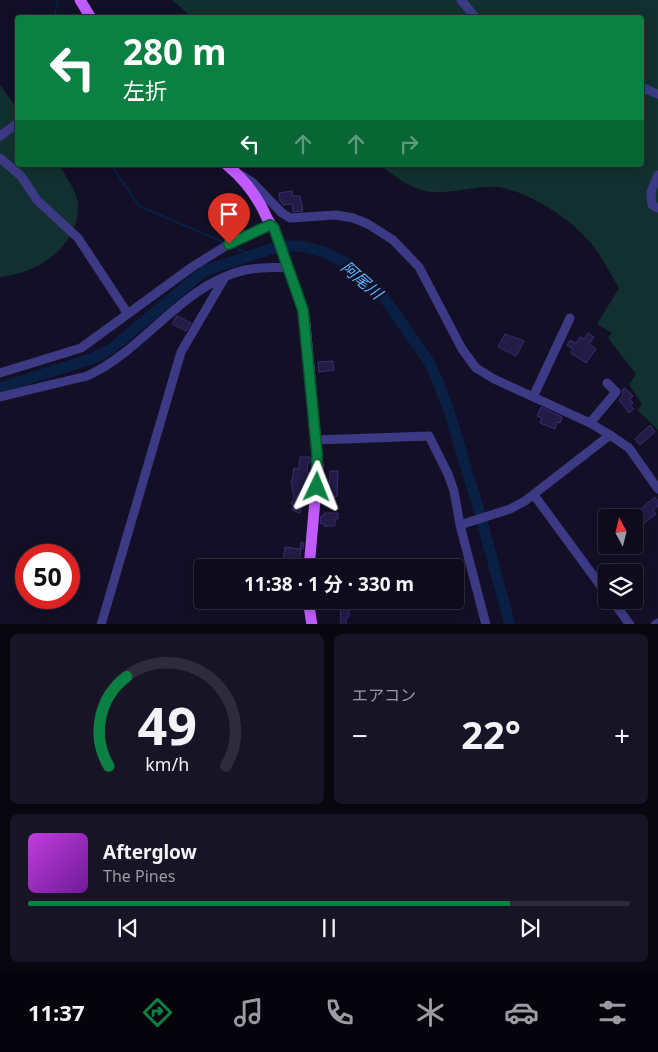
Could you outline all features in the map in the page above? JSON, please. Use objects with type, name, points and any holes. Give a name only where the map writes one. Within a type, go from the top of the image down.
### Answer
[{"type":"main road","points":[[80,0],[89,15]]},
{"type":"main road","points":[[230,168],[260,204],[272,227],[303,310],[318,474],[310,559]]},
{"type":"main road","points":[[309,609],[312,624]]},
{"type":"street","points":[[460,0],[473,15]]},
{"type":"street","points":[[644,88],[658,94]]},
{"type":"street","points":[[0,136],[15,125]]},
{"type":"street","points":[[0,158],[21,176],[36,200],[72,231],[128,314]]},
{"type":"street","points":[[230,168],[252,182],[282,213],[290,218],[336,215],[353,218],[368,224],[393,240],[419,267],[462,349],[476,368],[494,379],[590,423],[610,435],[629,448],[658,489]]},
{"type":"street","points":[[658,175],[651,192],[652,204],[658,208]]},
{"type":"street","points":[[0,373],[81,348],[192,266],[229,244],[272,227]]},
{"type":"street","points":[[0,397],[87,376],[98,371],[120,357],[201,289],[225,277],[246,270],[287,265]]},
{"type":"street","points":[[100,624],[181,352],[225,277]]},
{"type":"street","points":[[533,397],[570,318]]},
{"type":"street","points":[[590,423],[616,392],[607,383]]},
{"type":"street","points":[[460,525],[510,509],[534,496],[610,435]]},
{"type":"street","points":[[316,440],[429,436],[448,474],[454,492],[460,525],[486,624]]},
{"type":"street","points":[[534,496],[598,582]]},
{"type":"street","points":[[619,609],[630,624]]},
{"type":"green space","points":[[172,0],[658,0],[658,430],[637,410],[642,404],[629,385],[636,374],[608,338],[612,333],[597,324],[619,288],[599,254],[583,234],[548,207],[522,194],[497,187],[447,192],[428,191],[408,184],[382,167],[644,167],[644,15],[190,15]]},
{"type":"green space","points":[[0,85],[15,105],[15,167],[60,167],[74,191],[78,208],[76,222],[70,235],[62,247],[52,256],[27,271],[0,277]]},
{"type":"building","points":[[292,191],[293,196],[300,196],[303,211],[293,212],[292,204],[283,205],[280,201],[279,193]]},
{"type":"building","points":[[177,316],[191,323],[186,331],[172,324]]},
{"type":"building","points":[[588,333],[594,337],[589,344],[596,349],[586,363],[571,353],[573,349],[567,345],[570,340],[576,343],[580,337],[584,339]]},
{"type":"building","points":[[505,334],[524,341],[516,356],[498,347]]},
{"type":"building","points":[[333,361],[334,370],[319,372],[318,362]]},
{"type":"building","points":[[625,388],[633,396],[630,399],[633,403],[630,405],[634,409],[629,413],[619,400],[623,395],[622,390]]},
{"type":"building","points":[[541,407],[562,417],[560,423],[557,422],[555,429],[540,423],[542,418],[537,416]]},
{"type":"building","points":[[650,425],[655,432],[640,445],[635,439]]},
{"type":"building","points":[[300,457],[310,457],[307,472],[310,473],[309,485],[303,485],[304,497],[308,498],[307,504],[304,503],[300,513],[292,510],[294,506],[291,504],[294,498],[291,480],[294,468],[299,469]]},
{"type":"building","points":[[330,471],[338,471],[337,497],[329,497]]},
{"type":"building","points":[[655,497],[658,501],[658,506],[653,510],[656,514],[643,524],[643,509],[641,509]]},
{"type":"building","points":[[324,513],[338,513],[338,519],[335,519],[335,526],[324,526],[324,524],[320,523],[321,516],[324,516]]},
{"type":"building","points":[[301,542],[304,543],[300,559],[283,559],[285,547],[300,549]]},
{"type":"building","points":[[340,609],[349,609],[349,617],[346,618],[346,624],[341,624]]},
{"type":"waterway","points":[[55,15],[58,0]]},
{"type":"waterway","points":[[112,167],[139,206],[225,243]]},
{"type":"waterway","points":[[231,246],[252,255]]},
{"type":"waterway","name":"阿尾川","points":[[0,388],[93,358],[111,349],[204,271],[274,248],[301,246],[324,252],[348,264],[380,292],[428,360],[449,411],[478,507],[510,624]]},
{"type":"route","points":[[229,244],[270,225],[274,228],[303,310],[317,453],[317,487]]}]
